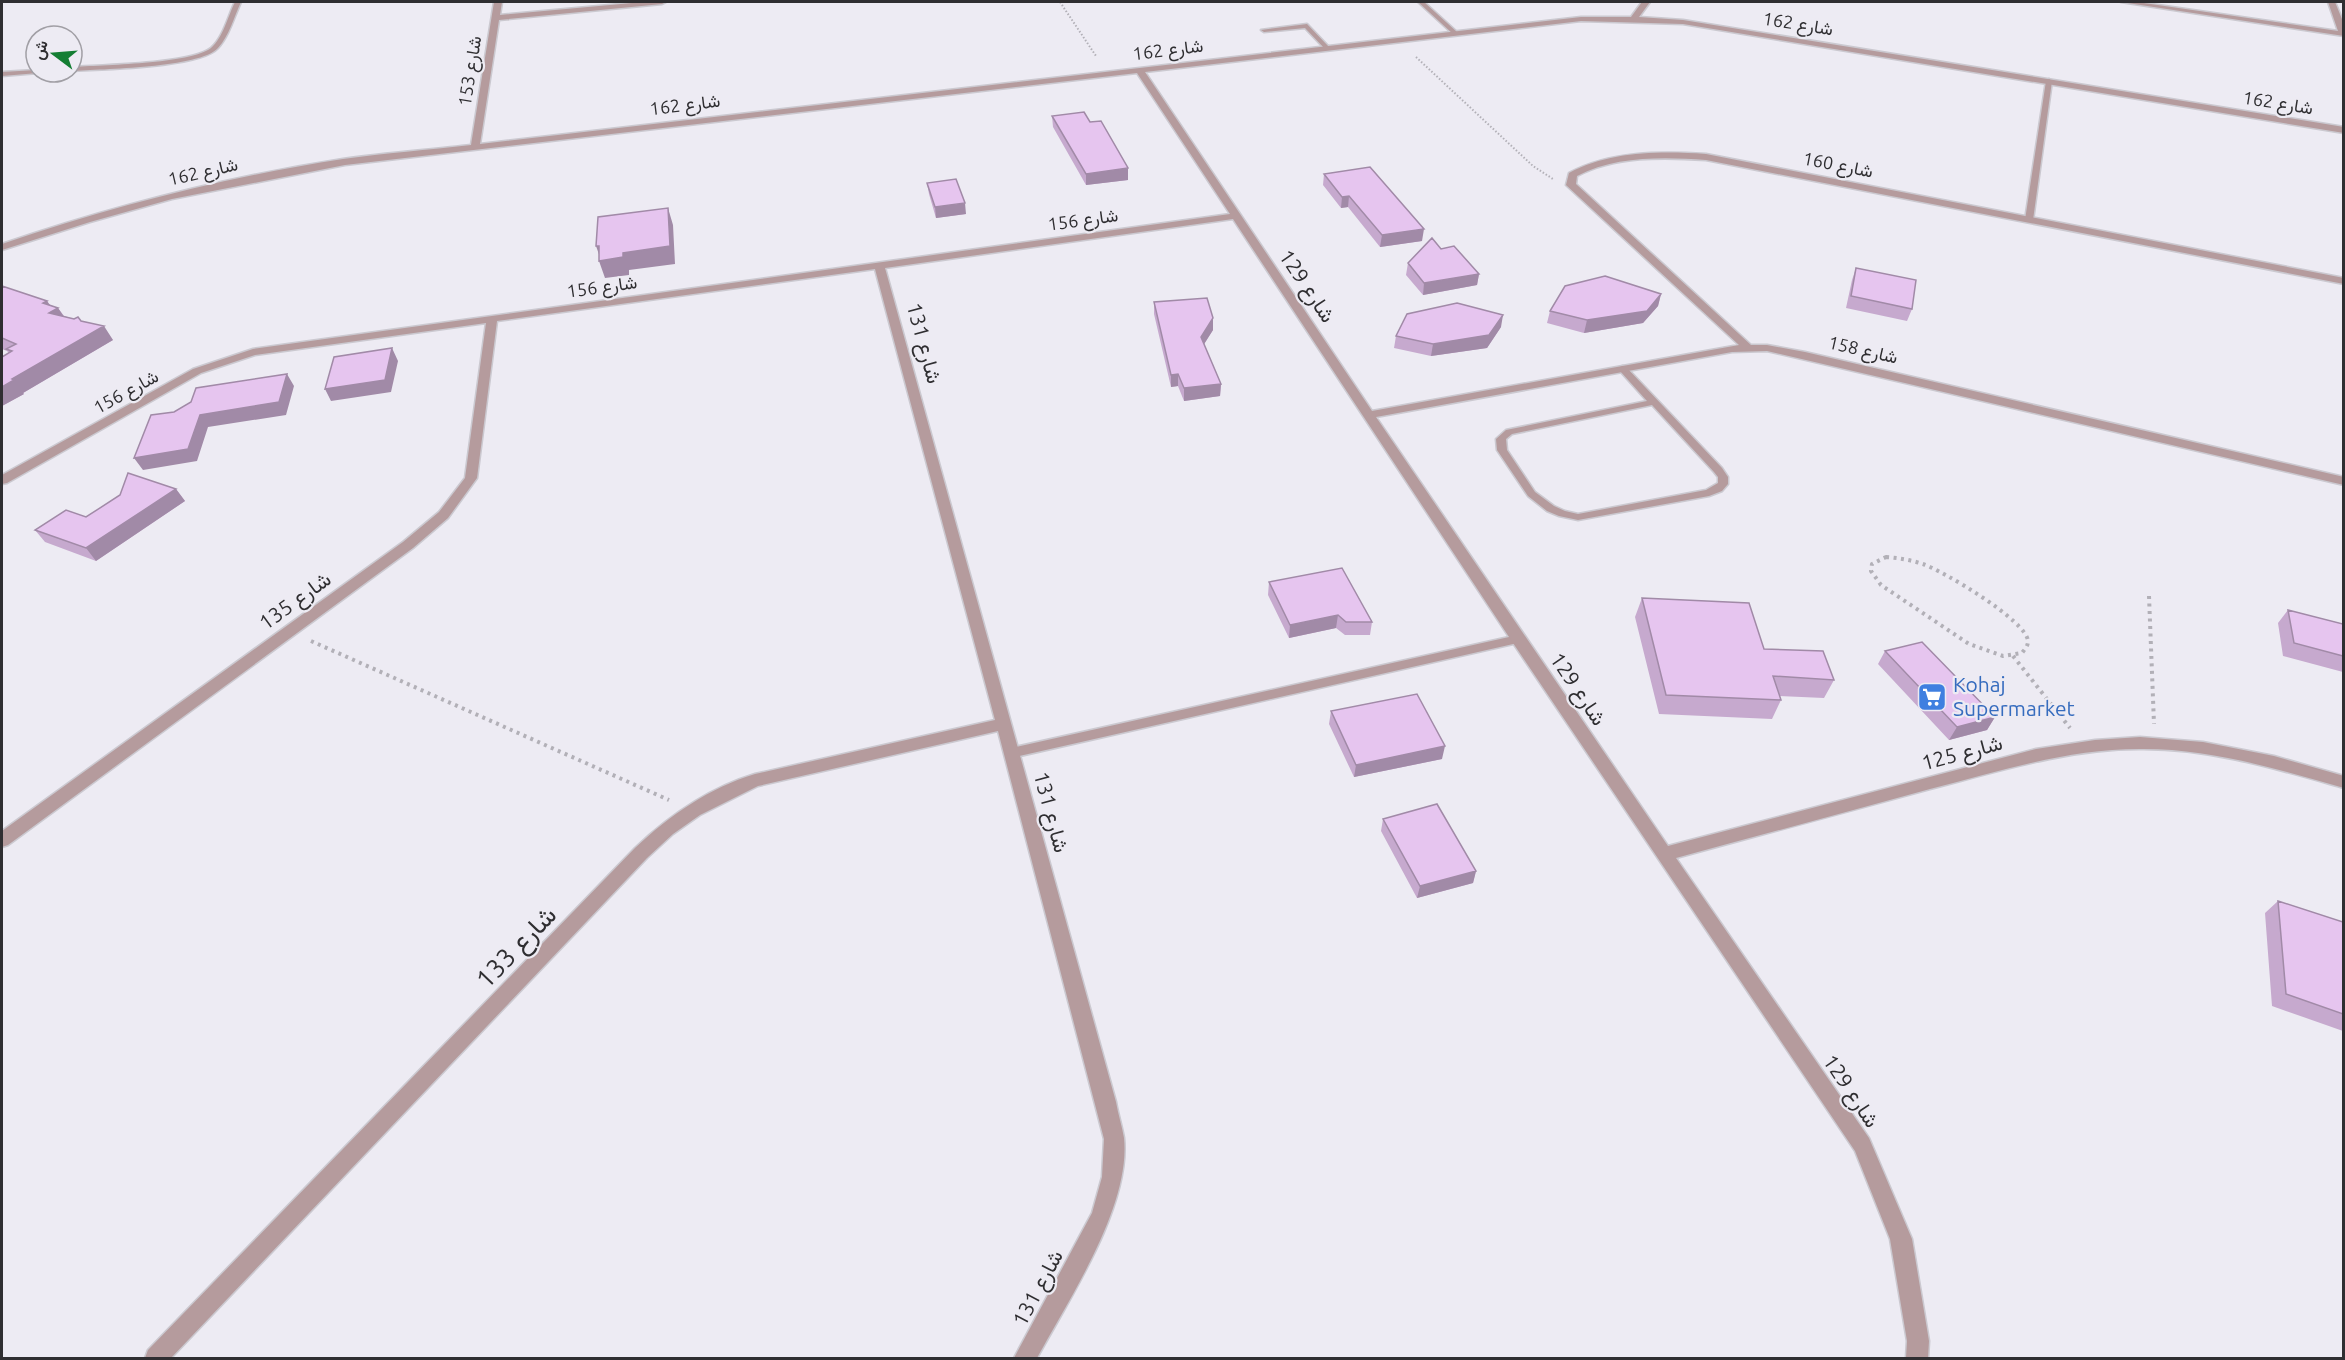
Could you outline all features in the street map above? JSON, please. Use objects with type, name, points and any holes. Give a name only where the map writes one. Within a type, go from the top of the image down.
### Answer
[{"type":"street","name":"شارع 153","points":[[475,146],[498,2]]},
{"type":"street","points":[[495,18],[662,2]]},
{"type":"street","points":[[1633,19],[1646,2]]},
{"type":"street","points":[[2125,2],[2343,34],[2332,2]]},
{"type":"street","name":"شارع 162","points":[[2,247],[117,209],[195,189],[271,174],[475,146],[1556,21],[1633,19],[1683,22],[2343,130]]},
{"type":"street","name":"شارع 129","points":[[1139,70],[1518,639],[1862,1145],[1901,1239],[1918,1341],[1917,1359]]},
{"type":"street","name":"شارع 160","points":[[1571,184],[1572,175],[1582,168],[1647,157],[1686,155],[1727,161],[2343,281]]},
{"type":"street","points":[[1571,184],[1748,348]]},
{"type":"street","name":"شارع 156","points":[[2,480],[197,371],[253,352],[1235,216]]},
{"type":"street","name":"شارع 131","points":[[879,265],[1107,1102],[1114,1139],[1112,1177],[1101,1216],[1025,1359]]},
{"type":"street","name":"شارع 135","points":[[2,840],[437,523],[459,500],[471,478],[492,319]]},
{"type":"street","name":"شارع 158","points":[[1368,415],[1748,348],[1767,348],[2343,481]]},
{"type":"street","name":"شارع 133","points":[[156,1359],[664,830],[691,810],[722,792],[755,780],[1003,724]]},
{"type":"street","name":"شارع 125","points":[[1665,854],[2036,755],[2084,746],[2154,743],[2230,752],[2343,782]]},
{"type":"lane","points":[[84,68],[176,60],[204,54],[215,48],[238,2]]},
{"type":"lane","points":[[1421,2],[1455,33]]},
{"type":"lane","points":[[1264,30],[1308,26],[1327,48]]},
{"type":"lane","points":[[2,74],[24,73]]},
{"type":"lane","points":[[2029,220],[2049,81]]},
{"type":"lane","points":[[1623,369],[1655,402],[1723,477],[1723,484],[1718,489],[1592,515],[1563,515],[1538,502],[1502,450],[1500,443],[1502,436],[1509,432],[1655,402]]},
{"type":"lane","points":[[1011,753],[1518,639]]},
{"type":"path","points":[[1060,2],[1107,73]]},
{"type":"path","points":[[1397,39],[1533,166],[1555,180],[1571,184]]},
{"type":"path","points":[[2013,656],[2022,653],[2027,647],[2028,640],[2024,632],[1983,597],[1908,559],[1886,556],[1872,564],[1871,571],[1881,585],[1958,637],[1993,654],[2013,656],[2084,746]]},
{"type":"path","points":[[2149,596],[2154,743]]},
{"type":"path","points":[[289,631],[691,810]]},
{"type":"building","points":[[1084,112],[1090,122],[1101,121],[1128,168],[1086,174],[1052,116]]},
{"type":"building","points":[[1370,167],[1424,229],[1382,235],[1349,196],[1342,197],[1324,174]]},
{"type":"building","points":[[956,179],[965,203],[935,207],[927,183]]},
{"type":"building","points":[[668,208],[670,246],[623,253],[623,257],[599,261],[599,246],[596,246],[598,217]]},
{"type":"building","points":[[1432,238],[1441,249],[1454,246],[1479,274],[1424,283],[1408,263]]},
{"type":"building","points":[[1856,268],[1916,280],[1912,309],[1851,296]]},
{"type":"building","points":[[1605,276],[1661,294],[1647,311],[1587,320],[1550,311],[1565,286]]},
{"type":"building","points":[[2,286],[47,301],[43,303],[58,308],[49,313],[74,319],[78,317],[81,321],[104,326],[2,387],[2,357],[12,351],[6,349],[16,344],[2,338]]},
{"type":"building","points":[[1207,298],[1213,318],[1201,337],[1221,384],[1184,388],[1178,374],[1171,375],[1154,302]]},
{"type":"building","points":[[1457,303],[1503,315],[1489,335],[1433,344],[1396,336],[1407,314]]},
{"type":"building","points":[[392,348],[385,380],[325,389],[334,357]]},
{"type":"building","points":[[287,374],[279,402],[200,415],[188,449],[134,458],[151,415],[174,412],[191,402],[196,388]]},
{"type":"building","points":[[128,473],[176,489],[86,548],[35,530],[66,510],[86,517],[120,495]]},
{"type":"building","points":[[1342,568],[1372,622],[1346,622],[1338,615],[1290,625],[1269,582]]},
{"type":"building","points":[[1642,598],[1749,603],[1764,649],[1823,651],[1834,680],[1773,676],[1781,700],[1666,695]]},
{"type":"building","points":[[2288,610],[2343,624],[2343,656],[2294,643]]},
{"type":"building","points":[[1922,642],[1995,717],[1957,727],[1885,651]]},
{"type":"building","points":[[1417,694],[1445,746],[1356,765],[1331,711]]},
{"type":"building","points":[[1437,804],[1476,871],[1420,886],[1383,819]]},
{"type":"building","points":[[2278,901],[2343,922],[2343,1014],[2286,994]]},
{"type":"place","name":"Kohaj Supermarket","points":[[1932,697]]}]
